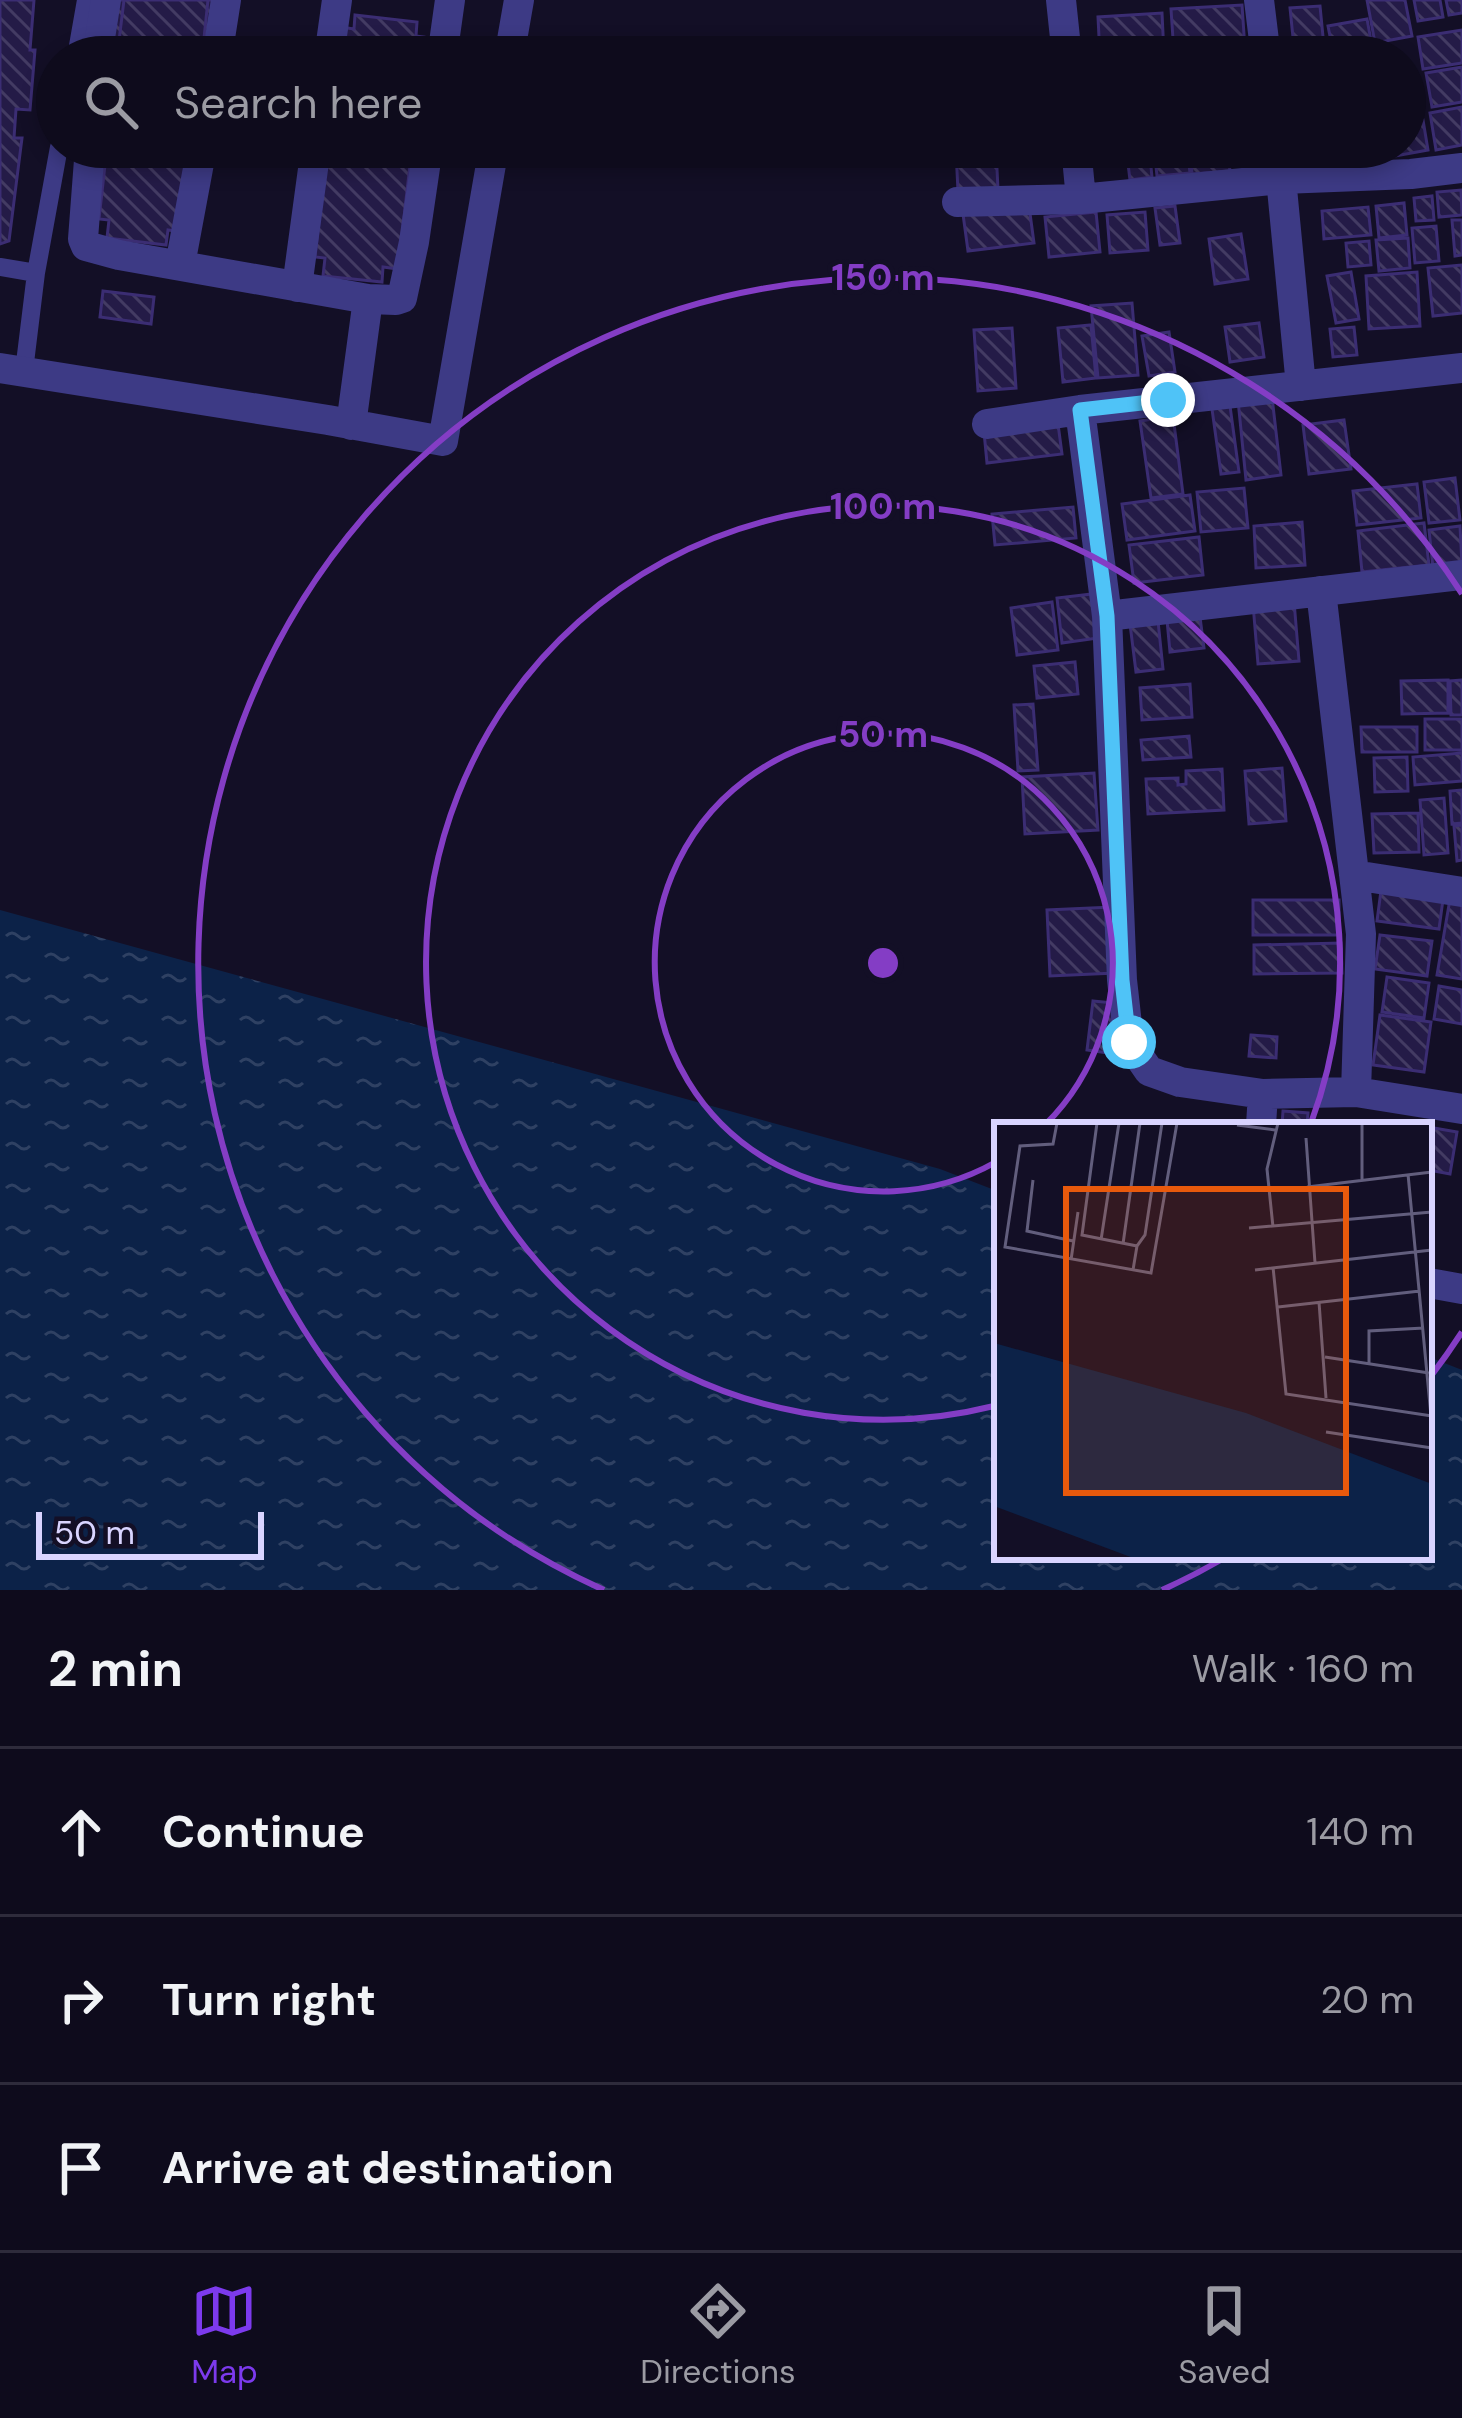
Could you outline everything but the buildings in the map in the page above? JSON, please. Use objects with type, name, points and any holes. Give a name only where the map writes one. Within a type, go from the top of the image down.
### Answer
[{"type":"street","points":[[100,36],[106,0]]},
{"type":"street","points":[[220,36],[226,0]]},
{"type":"street","points":[[332,36],[337,0]]},
{"type":"street","points":[[513,36],[519,0]]},
{"type":"street","points":[[1061,0],[1065,36]]},
{"type":"street","points":[[1258,0],[1263,36]]},
{"type":"street","points":[[443,36],[445,1]]},
{"type":"street","points":[[89,168],[84,243],[91,248],[297,287],[396,300],[402,298],[425,168]]},
{"type":"street","points":[[180,266],[198,168]]},
{"type":"street","points":[[297,287],[313,168]]},
{"type":"street","points":[[12,370],[443,441],[490,168]]},
{"type":"street","points":[[1078,168],[1081,199]]},
{"type":"street","points":[[1281,168],[1301,386]]},
{"type":"street","points":[[957,202],[1081,199],[1282,179],[1462,169]]},
{"type":"street","points":[[351,425],[368,299]]},
{"type":"street","points":[[988,424],[1462,368]]},
{"type":"street","points":[[1080,410],[1107,616],[1121,957],[1129,1042],[1149,1071],[1262,1110],[1356,1091],[1462,1109]]},
{"type":"street","points":[[1107,616],[1462,575]]},
{"type":"street","points":[[1321,591],[1361,934],[1356,1091]]},
{"type":"street","points":[[1354,875],[1462,892]]},
{"type":"street","points":[[1432,1284],[1462,1289]]},
{"type":"lane","points":[[80,36],[86,0]]},
{"type":"lane","points":[[12,370],[55,168]]},
{"type":"lane","points":[[0,267],[36,273]]},
{"type":"water","points":[[0,910],[940,1169],[994,1190],[994,1560],[1432,1560],[1432,1358],[1462,1370],[1462,1590],[0,1590]]},
{"type":"route","points":[[1129,1042],[1122,980],[1107,616],[1080,410],[1168,400]]}]
